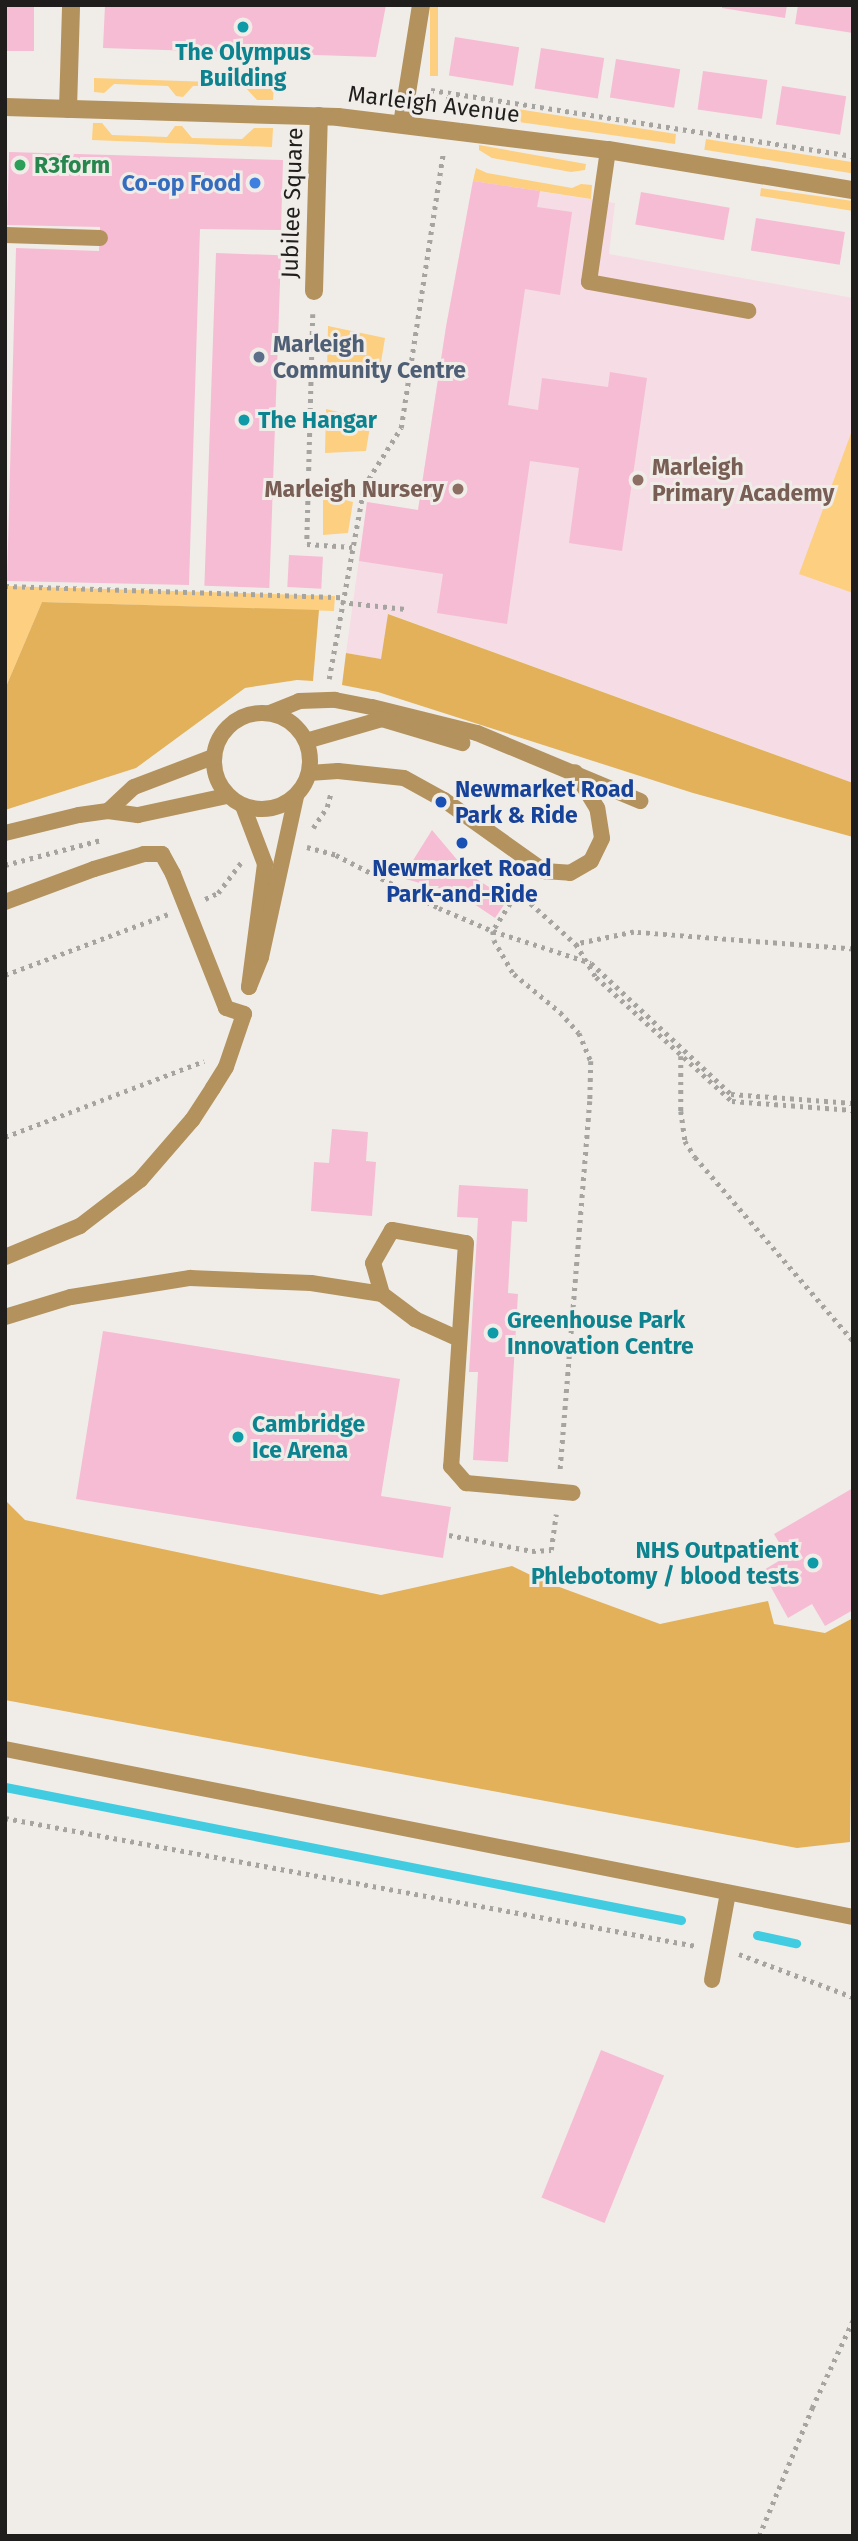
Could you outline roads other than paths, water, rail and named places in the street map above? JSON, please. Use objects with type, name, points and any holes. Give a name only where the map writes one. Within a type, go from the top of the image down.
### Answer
[{"type":"street","points":[[68,109],[71,5]]},
{"type":"street","points":[[402,124],[421,5]]},
{"type":"street","name":"Marleigh Avenue","points":[[5,107],[319,117],[445,128],[608,150],[853,190]]},
{"type":"street","name":"Jubilee Square","points":[[314,291],[319,117]]},
{"type":"lane","points":[[608,150],[589,282],[748,311]]},
{"type":"lane","points":[[5,235],[100,238]]},
{"type":"lane","points":[[296,796],[271,809],[243,806],[228,796],[214,771],[213,757],[226,728],[239,718],[254,713],[270,713],[299,701],[335,700],[477,733],[640,801]]},
{"type":"lane","points":[[249,987],[261,957],[296,796],[309,773],[310,757],[306,741],[298,728],[270,713]]},
{"type":"lane","points":[[306,741],[382,719],[462,743]]},
{"type":"lane","points":[[107,811],[134,787],[213,757]]},
{"type":"lane","points":[[309,773],[338,771],[404,778],[444,800],[544,871],[570,873],[591,861],[602,838],[597,808],[575,772]]},
{"type":"lane","points":[[5,833],[107,811],[138,815],[228,796]]},
{"type":"lane","points":[[5,1257],[80,1226],[140,1180],[192,1120],[226,1067],[244,1014],[265,864],[255,844],[243,806]]},
{"type":"lane","points":[[5,902],[94,869],[144,854],[162,854],[173,874],[226,1008],[244,1014]]},
{"type":"lane","points":[[382,1294],[373,1263],[392,1230],[466,1243],[451,1466],[466,1483],[566,1492]]},
{"type":"lane","points":[[5,1317],[71,1297],[190,1278],[311,1283],[382,1294],[415,1320],[459,1339]]},
{"type":"lane","points":[[5,1749],[853,1917]]},
{"type":"lane","points":[[712,1980],[728,1893]]},
{"type":"waterway","points":[[5,1787],[681,1920]]},
{"type":"waterway","points":[[757,1935],[796,1943]]},
{"type":"place","name":"The Olympus Building","points":[[243,27]]},
{"type":"place","name":"R3form","points":[[20,165]]},
{"type":"place","name":"Co-op Food","points":[[255,183]]},
{"type":"place","name":"Marleigh Community Centre","points":[[259,357]]},
{"type":"place","name":"The Hangar","points":[[244,420]]},
{"type":"place","name":"Marleigh Primary Academy","points":[[638,480]]},
{"type":"place","name":"Marleigh Nursery","points":[[458,489]]},
{"type":"place","name":"Newmarket Road Park & Ride","points":[[441,802]]},
{"type":"place","name":"Newmarket Road Park-and-Ride","points":[[462,843]]},
{"type":"place","name":"Greenhouse Park Innovation Centre","points":[[493,1333]]},
{"type":"place","name":"Cambridge Ice Arena","points":[[238,1437]]},
{"type":"place","name":"NHS Outpatient Phlebotomy / blood tests","points":[[813,1563]]}]
